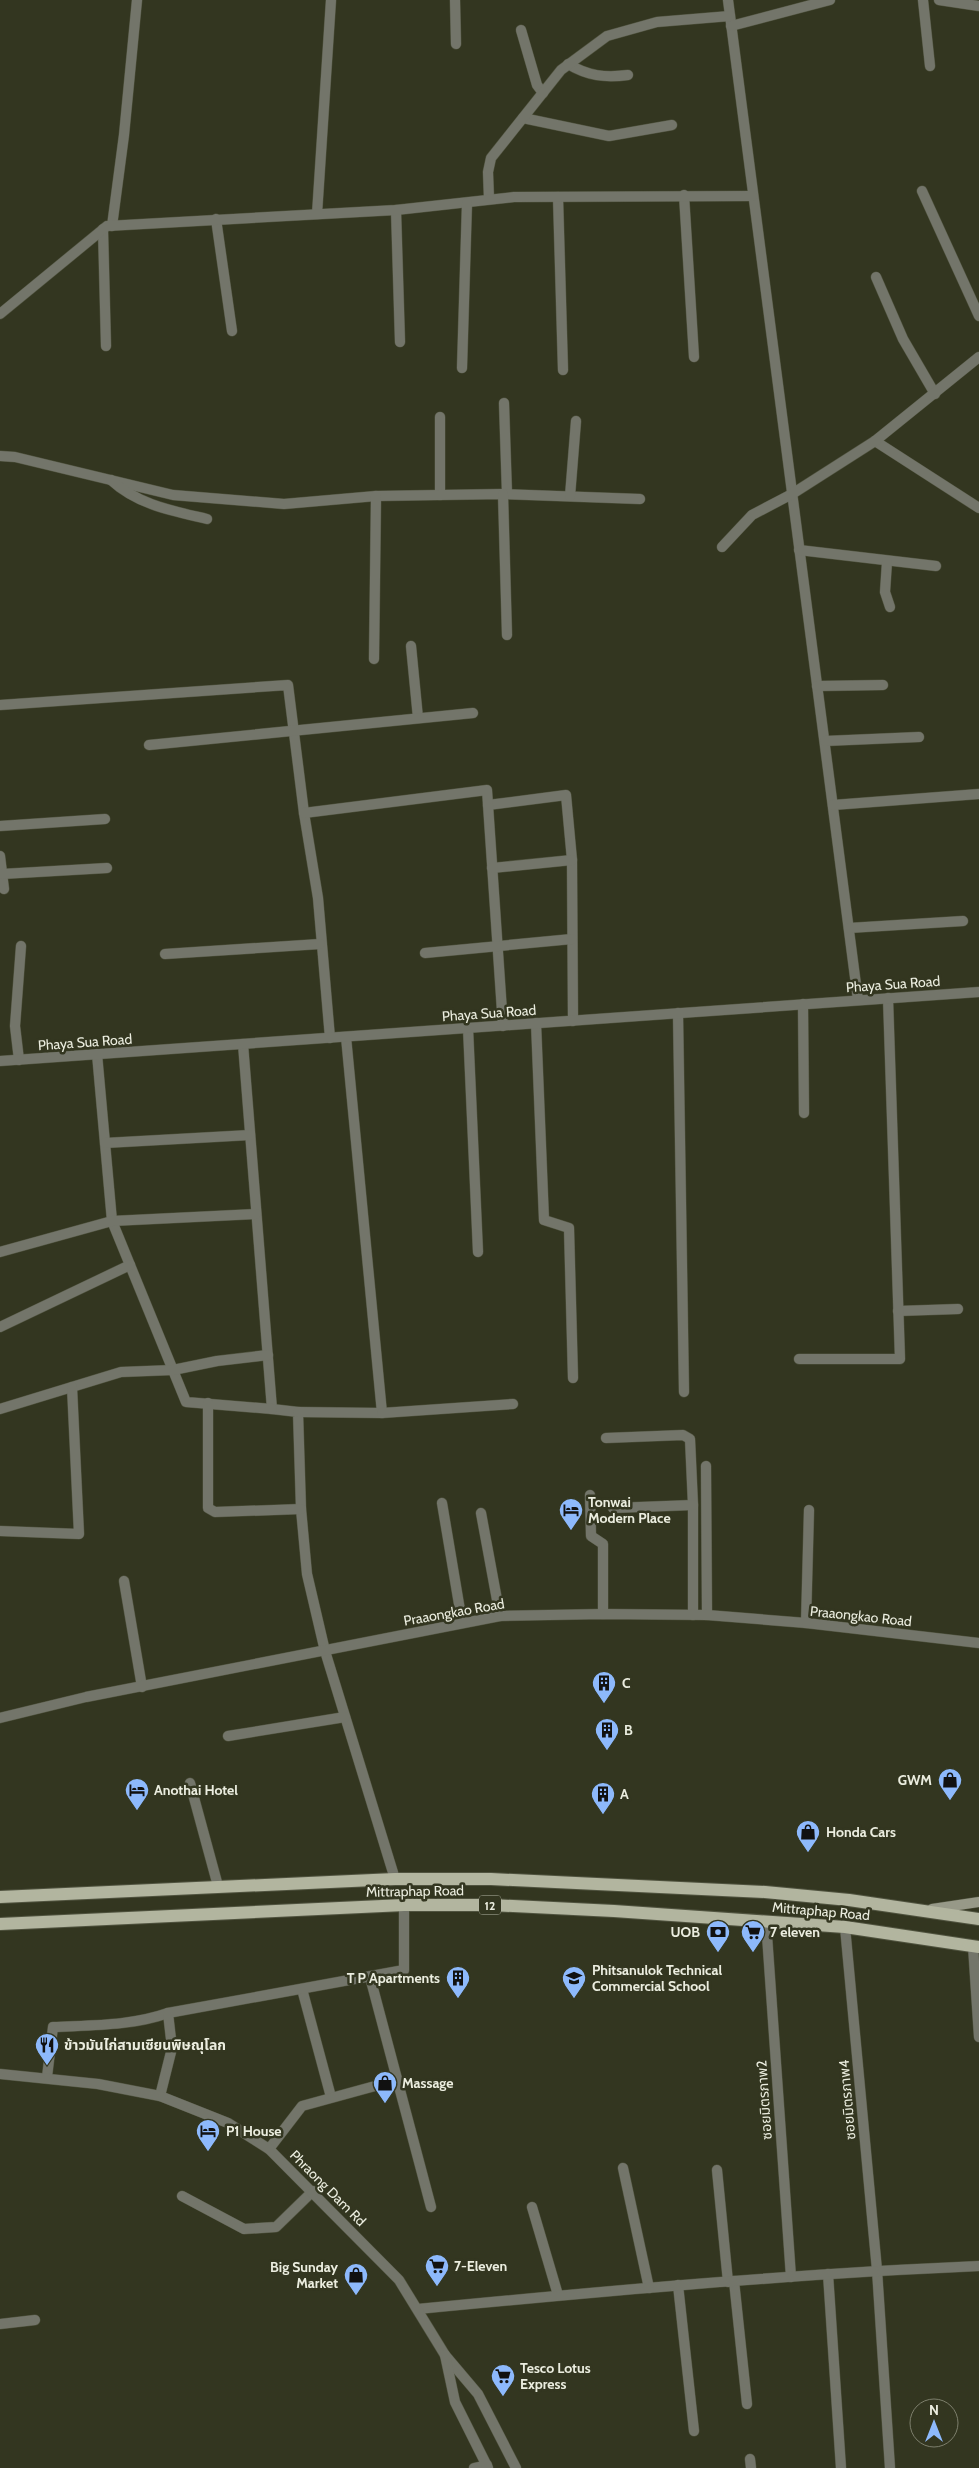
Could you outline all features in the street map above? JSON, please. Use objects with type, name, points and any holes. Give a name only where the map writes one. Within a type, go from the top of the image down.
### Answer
[{"type":"main road","name":"Mittraphap Road","points":[[0,1896],[395,1879],[491,1879],[766,1892],[926,1910],[979,1919]]},
{"type":"main road","points":[[926,1910],[979,1902]]},
{"type":"main road","name":"Mittraphap Road","points":[[0,1924],[404,1905],[500,1905],[845,1927],[976,1947]]},
{"type":"street","points":[[106,346],[108,227],[124,135],[137,0]]},
{"type":"street","points":[[317,214],[331,0]]},
{"type":"street","points":[[455,0],[456,44]]},
{"type":"street","points":[[728,0],[858,1000]]},
{"type":"street","points":[[489,199],[488,172],[491,158],[568,64],[607,36],[658,22],[730,21],[830,0]]},
{"type":"street","points":[[923,0],[930,66]]},
{"type":"street","points":[[939,0],[979,6]]},
{"type":"street","points":[[521,30],[536,84],[543,93]]},
{"type":"street","points":[[568,64],[590,75],[613,77],[628,75]]},
{"type":"street","points":[[523,118],[609,136],[672,124]]},
{"type":"street","points":[[922,191],[979,316]]},
{"type":"street","points":[[684,195],[694,357]]},
{"type":"street","points":[[0,314],[108,227],[216,219],[396,210],[489,199],[558,196],[753,196]]},
{"type":"street","points":[[558,196],[563,370]]},
{"type":"street","points":[[462,368],[467,203]]},
{"type":"street","points":[[396,210],[400,342]]},
{"type":"street","points":[[216,219],[232,330]]},
{"type":"street","points":[[876,277],[903,339],[935,394]]},
{"type":"street","points":[[722,547],[752,516],[792,494],[875,440],[979,357]]},
{"type":"street","points":[[504,403],[507,634]]},
{"type":"street","points":[[440,417],[440,495]]},
{"type":"street","points":[[570,496],[576,421]]},
{"type":"street","points":[[875,440],[979,508]]},
{"type":"street","points":[[0,456],[15,456],[173,494],[284,504],[376,496],[505,494],[640,499]]},
{"type":"street","points":[[111,480],[134,497],[172,511],[207,519]]},
{"type":"street","points":[[374,659],[376,496]]},
{"type":"street","points":[[800,550],[887,562],[936,566]]},
{"type":"street","points":[[887,562],[885,592],[890,607]]},
{"type":"street","points":[[411,646],[418,718]]},
{"type":"street","points":[[0,705],[288,685],[304,813],[318,898],[320,944],[330,1038]]},
{"type":"street","points":[[817,686],[883,685]]},
{"type":"street","points":[[149,745],[473,713]]},
{"type":"street","points":[[824,741],[919,737]]},
{"type":"street","points":[[304,813],[487,790],[503,1026]]},
{"type":"street","points":[[833,805],[979,794]]},
{"type":"street","points":[[488,805],[566,795],[572,860],[573,1021]]},
{"type":"street","points":[[0,826],[105,819]]},
{"type":"street","points":[[0,856],[4,889]]},
{"type":"street","points":[[492,868],[572,860]]},
{"type":"street","points":[[2,874],[108,868]]},
{"type":"street","points":[[849,928],[962,921]]},
{"type":"street","points":[[425,953],[572,939]]},
{"type":"street","points":[[165,954],[320,944]]},
{"type":"street","points":[[19,1060],[15,1026],[22,946]]},
{"type":"street","name":"Phaya Sua Road","points":[[0,1061],[979,992]]},
{"type":"street","points":[[799,1359],[900,1359],[888,998]]},
{"type":"street","points":[[803,1004],[804,1113]]},
{"type":"street","points":[[678,1013],[684,1392]]},
{"type":"street","points":[[536,1023],[544,1220],[569,1228],[573,1378]]},
{"type":"street","points":[[468,1028],[478,1252]]},
{"type":"street","points":[[346,1037],[382,1412]]},
{"type":"street","points":[[243,1044],[272,1409]]},
{"type":"street","points":[[97,1054],[112,1221],[186,1402],[298,1412],[382,1412],[513,1404]]},
{"type":"street","points":[[105,1143],[250,1135]]},
{"type":"street","points":[[0,1252],[112,1221],[256,1214]]},
{"type":"street","points":[[0,1327],[130,1265]]},
{"type":"street","points":[[898,1311],[958,1310]]},
{"type":"street","points":[[0,1409],[121,1372],[173,1370],[217,1361],[268,1355]]},
{"type":"street","points":[[0,1531],[79,1534],[72,1387]]},
{"type":"street","points":[[208,1404],[208,1508],[215,1512],[300,1509]]},
{"type":"street","points":[[298,1412],[300,1509],[307,1574],[325,1651],[395,1879]]},
{"type":"street","points":[[606,1438],[688,1436],[692,1444],[693,1615]]},
{"type":"street","points":[[706,1466],[707,1615]]},
{"type":"street","points":[[590,1495],[591,1536],[603,1544],[603,1614]]},
{"type":"street","points":[[442,1503],[462,1622]]},
{"type":"street","points":[[613,1508],[693,1505]]},
{"type":"street","points":[[806,1623],[809,1510]]},
{"type":"street","points":[[481,1512],[500,1616]]},
{"type":"street","points":[[124,1581],[142,1687]]},
{"type":"street","name":"Praaongkao Road","points":[[0,1718],[86,1697],[500,1616],[603,1614],[707,1615],[806,1623],[979,1643]]},
{"type":"street","points":[[228,1736],[345,1717]]},
{"type":"street","points":[[190,1783],[218,1886]]},
{"type":"street","points":[[47,2078],[53,2027],[119,2024],[148,2020],[168,2013],[404,1970],[404,1905]]},
{"type":"street","name":"ซอยมิตรภาพ2","points":[[766,1921],[790,2277]]},
{"type":"street","name":"ซอยมิตรภาพ4","points":[[845,1927],[876,2270],[890,2468]]},
{"type":"street","points":[[976,1947],[979,2038]]},
{"type":"street","points":[[370,1977],[431,2207]]},
{"type":"street","points":[[302,1989],[331,2097]]},
{"type":"street","points":[[160,2096],[172,2048],[168,2013]]},
{"type":"street","name":"Phraong Dam Rd","points":[[0,2074],[98,2084],[160,2096],[228,2123],[269,2149],[313,2191],[399,2280],[445,2355]]},
{"type":"street","points":[[269,2149],[302,2106],[397,2080]]},
{"type":"street","points":[[623,2168],[649,2288]]},
{"type":"street","points":[[716,2170],[746,2404]]},
{"type":"street","points":[[182,2196],[244,2230],[276,2228],[313,2191]]},
{"type":"street","points":[[532,2207],[558,2295]]},
{"type":"street","points":[[418,2309],[678,2285],[876,2270],[979,2266]]},
{"type":"street","points":[[828,2274],[841,2468]]},
{"type":"street","points":[[678,2285],[694,2432]]},
{"type":"street","points":[[0,2324],[35,2320]]},
{"type":"street","points":[[445,2355],[455,2402],[487,2466],[474,2468]]},
{"type":"street","points":[[445,2355],[478,2394],[516,2468]]},
{"type":"place","name":"Tonwai Modern Place","points":[[571,1531]]},
{"type":"place","name":"C","points":[[604,1704]]},
{"type":"place","name":"B","points":[[607,1751]]},
{"type":"place","name":"GWM","points":[[950,1801]]},
{"type":"place","name":"Anothai Hotel","points":[[137,1811]]},
{"type":"place","name":"A","points":[[603,1815]]},
{"type":"place","name":"Honda Cars","points":[[808,1853]]},
{"type":"place","name":"UOB","points":[[718,1953]]},
{"type":"place","name":"7 eleven","points":[[753,1953]]},
{"type":"place","name":"T P Apartments","points":[[458,1999]]},
{"type":"place","name":"Phitsanulok Technical Commercial School","points":[[574,1999]]},
{"type":"place","name":"ข้าวมันไก่สามเซียนพิษณุโลก","points":[[47,2066]]},
{"type":"place","name":"Massage","points":[[385,2104]]},
{"type":"place","name":"P1 House","points":[[208,2152]]},
{"type":"place","name":"7-Eleven","points":[[437,2287]]},
{"type":"place","name":"Big Sunday Market","points":[[356,2296]]},
{"type":"place","name":"Tesco Lotus Express","points":[[503,2397]]}]
